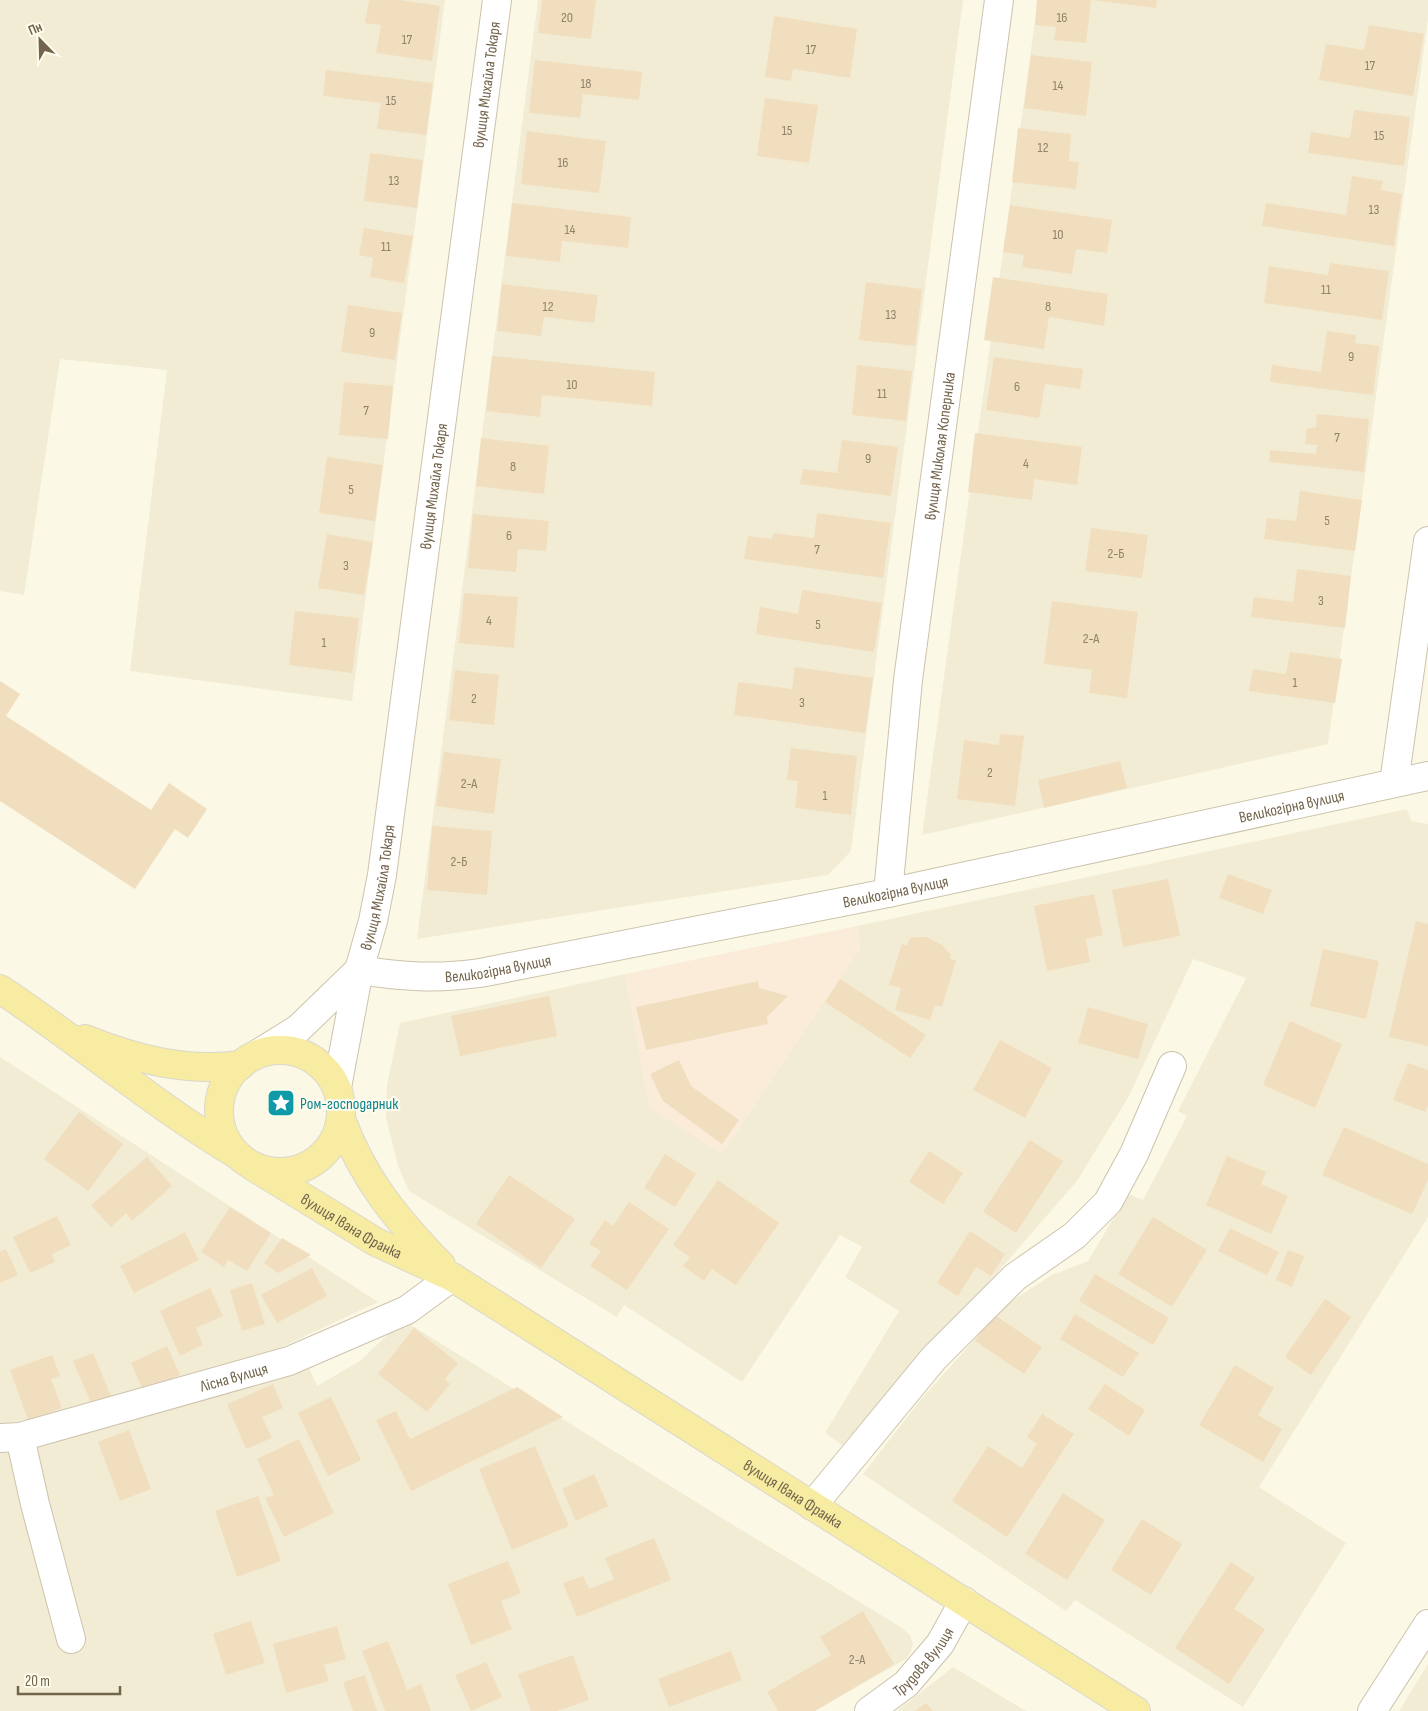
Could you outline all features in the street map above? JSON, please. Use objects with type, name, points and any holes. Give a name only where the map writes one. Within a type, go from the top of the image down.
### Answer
[{"type":"main road","name":"вулиця Івана Франка","points":[[0,989],[61,1029],[115,1073],[179,1119],[376,1242],[452,1277],[1136,1711]]},
{"type":"main road","name":"вулиця Івана Франка","points":[[61,1029],[114,1050],[171,1065],[212,1068],[249,1060]]},
{"type":"main road","points":[[275,1050],[294,1052],[312,1059],[326,1071],[337,1087],[341,1103],[341,1119],[336,1137],[325,1153],[310,1164],[292,1171],[272,1172],[247,1162],[228,1143],[222,1127],[220,1110],[222,1093],[230,1078],[249,1060],[275,1050]]},
{"type":"main road","name":"вулиця Івана Франка","points":[[341,1119],[352,1149],[382,1198],[399,1222],[452,1277]]},
{"type":"street","name":"вулиця Михайла Токаря","points":[[337,1087],[360,970],[373,921],[382,875],[497,0]]},
{"type":"street","name":"вулиця Миколая Коперника","points":[[888,893],[908,680],[999,0]]},
{"type":"street","points":[[1394,783],[1428,541]]},
{"type":"street","name":"Великогірна вулиця","points":[[360,970],[399,976],[442,978],[480,973],[888,893],[1428,776]]},
{"type":"street","name":"вулиця Михайла Токаря","points":[[249,1060],[298,1029],[360,970]]},
{"type":"street","points":[[812,1506],[934,1358],[1015,1277],[1074,1236],[1108,1202],[1134,1154],[1172,1066]]},
{"type":"street","name":"Лісна вулиця","points":[[10,1438],[288,1362],[407,1310],[452,1277]]},
{"type":"street","points":[[10,1438],[34,1504],[70,1639]]},
{"type":"street","name":"Трудова вулиця","points":[[869,1711],[912,1677],[940,1644],[964,1601]]},
{"type":"street","points":[[1372,1711],[1428,1624]]},
{"type":"shaded area","points":[[0,0],[445,0],[352,701],[130,671],[167,370],[60,359],[24,595],[0,591]]},
{"type":"shaded area","points":[[538,0],[963,0],[851,851],[828,875],[417,939]]},
{"type":"shaded area","points":[[1038,0],[1428,0],[1428,19],[1328,744],[922,835]]},
{"type":"shaded area","points":[[1407,809],[1411,821],[1428,824],[1428,1217],[1259,1487],[1346,1543],[1243,1707],[1075,1600],[1066,1611],[863,1474],[919,1402],[1004,1306],[1052,1275],[1088,1261],[1128,1194],[1143,1200],[1187,1116],[1178,1111],[1246,978],[1193,959],[1129,1096],[1077,1181],[976,1297],[842,1445],[825,1433],[899,1311],[845,1277],[862,1247],[840,1235],[742,1382],[624,1305],[617,1317],[409,1191],[398,1166],[386,1118],[387,1085],[400,1023],[625,974],[650,1109],[860,950],[857,926]]},
{"type":"shaded area","points":[[857,926],[860,949],[722,1154],[650,1109],[625,974]]},
{"type":"shaded area","points":[[0,1057],[378,1302],[273,1351],[83,1407],[0,1425]]},
{"type":"shaded area","points":[[403,1320],[899,1626],[910,1635],[913,1644],[911,1652],[906,1659],[815,1711],[0,1711],[0,1450],[32,1444],[307,1363],[317,1386],[360,1361]]},
{"type":"shaded area","points":[[1428,1664],[1428,1711],[1399,1711]]},
{"type":"shaded area","points":[[953,1667],[1026,1711],[897,1711]]},
{"type":"building","points":[[369,0],[400,0],[440,6],[432,61],[376,53],[381,25],[365,23]]},
{"type":"building","points":[[542,0],[596,0],[591,39],[538,33]]},
{"type":"building","points":[[1037,0],[1091,0],[1086,43],[1054,40],[1056,27],[1035,25]]},
{"type":"building","points":[[1092,0],[1157,0],[1156,8]]},
{"type":"building","points":[[774,16],[857,29],[850,78],[793,69],[791,81],[765,77]]},
{"type":"building","points":[[1369,25],[1424,34],[1413,96],[1319,80],[1326,44],[1364,50]]},
{"type":"building","points":[[1031,55],[1092,62],[1086,116],[1024,108]]},
{"type":"building","points":[[535,60],[642,72],[639,100],[583,94],[580,118],[529,113]]},
{"type":"building","points":[[326,70],[433,83],[426,135],[377,129],[381,103],[323,96]]},
{"type":"building","points":[[765,98],[818,105],[809,163],[757,156]]},
{"type":"building","points":[[1354,110],[1410,117],[1404,166],[1308,153],[1311,132],[1350,138]]},
{"type":"building","points":[[1018,128],[1071,134],[1069,161],[1079,162],[1076,189],[1012,182]]},
{"type":"building","points":[[527,131],[606,141],[599,193],[521,184]]},
{"type":"building","points":[[370,153],[423,160],[417,208],[364,201]]},
{"type":"building","points":[[1352,176],[1383,181],[1381,190],[1402,194],[1394,246],[1262,226],[1266,203],[1346,215]]},
{"type":"building","points":[[512,203],[631,217],[628,248],[562,241],[560,262],[506,256]]},
{"type":"building","points":[[1010,205],[1112,220],[1107,253],[1076,249],[1072,274],[1022,267],[1024,255],[1003,252]]},
{"type":"building","points":[[364,228],[413,236],[404,283],[370,277],[373,258],[359,255]]},
{"type":"building","points":[[1330,263],[1389,271],[1382,320],[1264,303],[1269,266],[1328,275]]},
{"type":"building","points":[[993,277],[1108,294],[1104,326],[1049,317],[1044,349],[984,340]]},
{"type":"building","points":[[866,282],[922,289],[915,346],[859,340]]},
{"type":"building","points":[[502,284],[598,295],[594,323],[544,317],[541,336],[497,331]]},
{"type":"building","points":[[348,305],[402,313],[395,360],[341,352]]},
{"type":"building","points":[[1327,331],[1356,335],[1355,343],[1379,346],[1373,395],[1270,382],[1272,365],[1321,372]]},
{"type":"building","points":[[492,356],[655,372],[652,406],[542,395],[540,417],[486,411]]},
{"type":"building","points":[[994,357],[1083,369],[1080,389],[1045,384],[1039,418],[986,410]]},
{"type":"building","points":[[857,365],[912,371],[906,421],[852,415]]},
{"type":"building","points":[[344,382],[393,386],[388,439],[339,435]]},
{"type":"building","points":[[1317,414],[1369,419],[1364,472],[1269,462],[1270,450],[1316,454],[1317,445],[1305,444],[1307,429],[1316,427]]},
{"type":"building","points":[[975,433],[1082,447],[1077,485],[1034,479],[1032,500],[968,492]]},
{"type":"building","points":[[481,438],[549,446],[544,494],[476,486]]},
{"type":"building","points":[[842,440],[898,447],[891,496],[800,484],[803,469],[837,473]]},
{"type":"building","points":[[327,457],[383,465],[375,521],[319,513]]},
{"type":"building","points":[[1300,491],[1362,500],[1355,551],[1264,539],[1267,518],[1296,521]]},
{"type":"building","points":[[817,513],[891,523],[883,578],[744,559],[748,536],[772,539],[773,533],[814,538]]},
{"type":"building","points":[[473,514],[549,521],[546,551],[518,549],[516,572],[468,568]]},
{"type":"building","points":[[1091,528],[1148,535],[1142,578],[1085,571]]},
{"type":"building","points":[[327,534],[373,542],[364,595],[318,588]]},
{"type":"building","points":[[1297,569],[1351,576],[1345,628],[1251,617],[1254,597],[1293,602]]},
{"type":"building","points":[[802,590],[882,603],[874,652],[756,634],[760,607],[798,614]]},
{"type":"building","points":[[464,593],[518,597],[514,648],[459,643]]},
{"type":"building","points":[[1052,601],[1138,612],[1127,698],[1089,693],[1092,670],[1044,664]]},
{"type":"building","points":[[295,611],[359,618],[352,673],[289,665]]},
{"type":"building","points":[[1290,652],[1342,659],[1335,703],[1249,691],[1253,669],[1286,674]]},
{"type":"building","points":[[795,667],[873,678],[865,733],[734,715],[738,682],[792,689]]},
{"type":"building","points":[[455,670],[499,675],[494,725],[449,720]]},
{"type":"building","points":[[0,681],[20,694],[6,716],[151,810],[169,783],[207,809],[188,838],[175,829],[135,889],[0,801]]},
{"type":"building","points":[[1000,734],[1024,736],[1015,806],[957,799],[964,740],[999,745]]},
{"type":"building","points":[[791,748],[857,756],[851,815],[795,808],[798,781],[787,780]]},
{"type":"building","points":[[444,752],[501,759],[494,814],[436,806]]},
{"type":"building","points":[[1120,761],[1127,788],[1044,808],[1038,780]]},
{"type":"building","points":[[432,826],[492,831],[487,895],[427,890]]},
{"type":"building","points":[[1228,874],[1272,890],[1263,914],[1219,898]]},
{"type":"building","points":[[1168,879],[1180,936],[1123,947],[1112,890]]},
{"type":"building","points":[[1094,894],[1103,935],[1086,939],[1090,962],[1047,971],[1034,906]]},
{"type":"building","points":[[1416,921],[1428,924],[1428,1046],[1389,1037]]},
{"type":"building","points":[[927,937],[942,945],[951,955],[950,959],[956,960],[942,1007],[935,1005],[930,1020],[895,1010],[901,988],[889,985],[902,944],[907,946],[910,938]]},
{"type":"building","points":[[1323,949],[1379,961],[1366,1019],[1310,1006]]},
{"type":"building","points":[[840,979],[926,1035],[910,1058],[825,1002]]},
{"type":"building","points":[[758,981],[759,988],[788,996],[767,1017],[768,1024],[646,1050],[636,1007]]},
{"type":"building","points":[[549,996],[557,1036],[460,1056],[451,1016]]},
{"type":"building","points":[[1088,1007],[1148,1024],[1138,1059],[1078,1043]]},
{"type":"building","points":[[1290,1021],[1342,1044],[1315,1108],[1263,1085]]},
{"type":"building","points":[[1000,1040],[1052,1068],[1025,1118],[973,1090]]},
{"type":"building","points":[[679,1060],[691,1086],[739,1120],[722,1144],[663,1101],[650,1074]]},
{"type":"building","points":[[1408,1063],[1428,1070],[1428,1105],[1425,1112],[1393,1100]]},
{"type":"building","points":[[79,1112],[123,1144],[88,1191],[44,1159]]},
{"type":"building","points":[[1344,1127],[1428,1164],[1428,1180],[1412,1214],[1322,1175]]},
{"type":"building","points":[[1030,1140],[1063,1161],[1016,1233],[983,1212]]},
{"type":"building","points":[[929,1151],[963,1173],[943,1204],[909,1182]]},
{"type":"building","points":[[665,1154],[696,1174],[675,1207],[644,1188]]},
{"type":"building","points":[[1227,1156],[1266,1172],[1261,1184],[1288,1196],[1271,1234],[1206,1205]]},
{"type":"building","points":[[147,1157],[172,1186],[132,1221],[126,1213],[111,1227],[91,1205]]},
{"type":"building","points":[[509,1175],[575,1219],[541,1268],[476,1224]]},
{"type":"building","points":[[718,1180],[779,1223],[736,1285],[712,1269],[704,1281],[683,1266],[690,1257],[673,1245]]},
{"type":"building","points":[[629,1202],[669,1229],[627,1290],[590,1266],[601,1251],[589,1244],[605,1220],[613,1226]]},
{"type":"building","points":[[230,1207],[271,1233],[247,1271],[228,1260],[224,1267],[201,1252]]},
{"type":"building","points":[[57,1216],[71,1245],[52,1254],[55,1262],[30,1273],[13,1237]]},
{"type":"building","points":[[1153,1217],[1207,1250],[1172,1307],[1118,1274]]},
{"type":"building","points":[[1230,1228],[1279,1252],[1267,1275],[1218,1251]]},
{"type":"building","points":[[970,1231],[1005,1254],[991,1276],[976,1267],[958,1296],[937,1283]]},
{"type":"building","points":[[185,1232],[199,1260],[134,1293],[120,1266]]},
{"type":"building","points":[[282,1238],[311,1255],[278,1273],[264,1263]]},
{"type":"building","points":[[6,1249],[18,1275],[0,1283],[0,1252]]},
{"type":"building","points":[[1288,1250],[1304,1256],[1292,1287],[1276,1280]]},
{"type":"building","points":[[312,1268],[327,1296],[277,1323],[261,1295]]},
{"type":"building","points":[[1095,1274],[1169,1318],[1153,1345],[1079,1301]]},
{"type":"building","points":[[252,1283],[265,1324],[242,1331],[230,1290]]},
{"type":"building","points":[[210,1288],[223,1316],[196,1328],[203,1345],[180,1356],[160,1311]]},
{"type":"building","points":[[1325,1299],[1351,1317],[1311,1375],[1285,1357]]},
{"type":"building","points":[[993,1314],[1042,1347],[1024,1374],[975,1341]]},
{"type":"building","points":[[1075,1314],[1139,1353],[1123,1377],[1060,1339]]},
{"type":"building","points":[[414,1328],[458,1363],[445,1379],[450,1384],[427,1412],[378,1374]]},
{"type":"building","points":[[167,1346],[180,1375],[144,1392],[131,1363]]},
{"type":"building","points":[[93,1353],[111,1396],[92,1405],[73,1361]]},
{"type":"building","points":[[52,1355],[60,1376],[51,1379],[62,1408],[28,1420],[10,1370]]},
{"type":"building","points":[[1235,1365],[1274,1388],[1258,1415],[1282,1429],[1263,1462],[1199,1425]]},
{"type":"building","points":[[273,1384],[283,1408],[262,1417],[272,1438],[246,1449],[227,1404]]},
{"type":"building","points":[[1105,1384],[1145,1410],[1129,1436],[1088,1409]]},
{"type":"building","points":[[517,1387],[563,1417],[411,1491],[376,1420],[396,1411],[410,1439]]},
{"type":"building","points":[[331,1397],[361,1460],[328,1476],[298,1413]]},
{"type":"building","points":[[1042,1414],[1074,1434],[1007,1537],[952,1501],[988,1446],[1022,1468],[1037,1444],[1027,1437]]},
{"type":"building","points":[[129,1430],[151,1489],[120,1501],[98,1442]]},
{"type":"building","points":[[299,1439],[334,1513],[284,1537],[265,1498],[274,1495],[257,1459]]},
{"type":"building","points":[[535,1446],[569,1526],[512,1550],[479,1469]]},
{"type":"building","points":[[594,1474],[608,1506],[576,1521],[562,1489]]},
{"type":"building","points":[[1063,1493],[1105,1520],[1067,1580],[1025,1554]]},
{"type":"building","points":[[258,1496],[281,1561],[237,1577],[215,1511]]},
{"type":"building","points":[[1142,1519],[1182,1544],[1151,1595],[1111,1570]]},
{"type":"building","points":[[654,1538],[671,1580],[577,1617],[563,1583],[583,1576],[589,1589],[614,1579],[605,1558]]},
{"type":"building","points":[[508,1561],[521,1593],[501,1601],[512,1629],[471,1645],[448,1584]]},
{"type":"building","points":[[1231,1562],[1255,1578],[1234,1609],[1265,1629],[1229,1684],[1175,1648]]},
{"type":"building","points":[[863,1611],[894,1664],[815,1711],[778,1711],[767,1692],[831,1655],[820,1637]]},
{"type":"building","points":[[251,1621],[265,1663],[226,1675],[213,1634]]},
{"type":"building","points":[[337,1626],[346,1659],[324,1665],[329,1681],[286,1693],[273,1644]]},
{"type":"building","points":[[388,1641],[407,1690],[421,1684],[431,1711],[385,1711],[362,1651]]},
{"type":"building","points":[[731,1651],[742,1680],[669,1707],[658,1679]]},
{"type":"building","points":[[573,1655],[589,1700],[557,1711],[531,1711],[518,1674]]},
{"type":"building","points":[[486,1662],[502,1697],[471,1711],[455,1675]]},
{"type":"building","points":[[365,1675],[377,1711],[353,1711],[343,1682]]},
{"type":"building","points":[[926,1703],[933,1711],[915,1711]]},
{"type":"place","name":"Ром-господарник","points":[[281,1103]]}]
